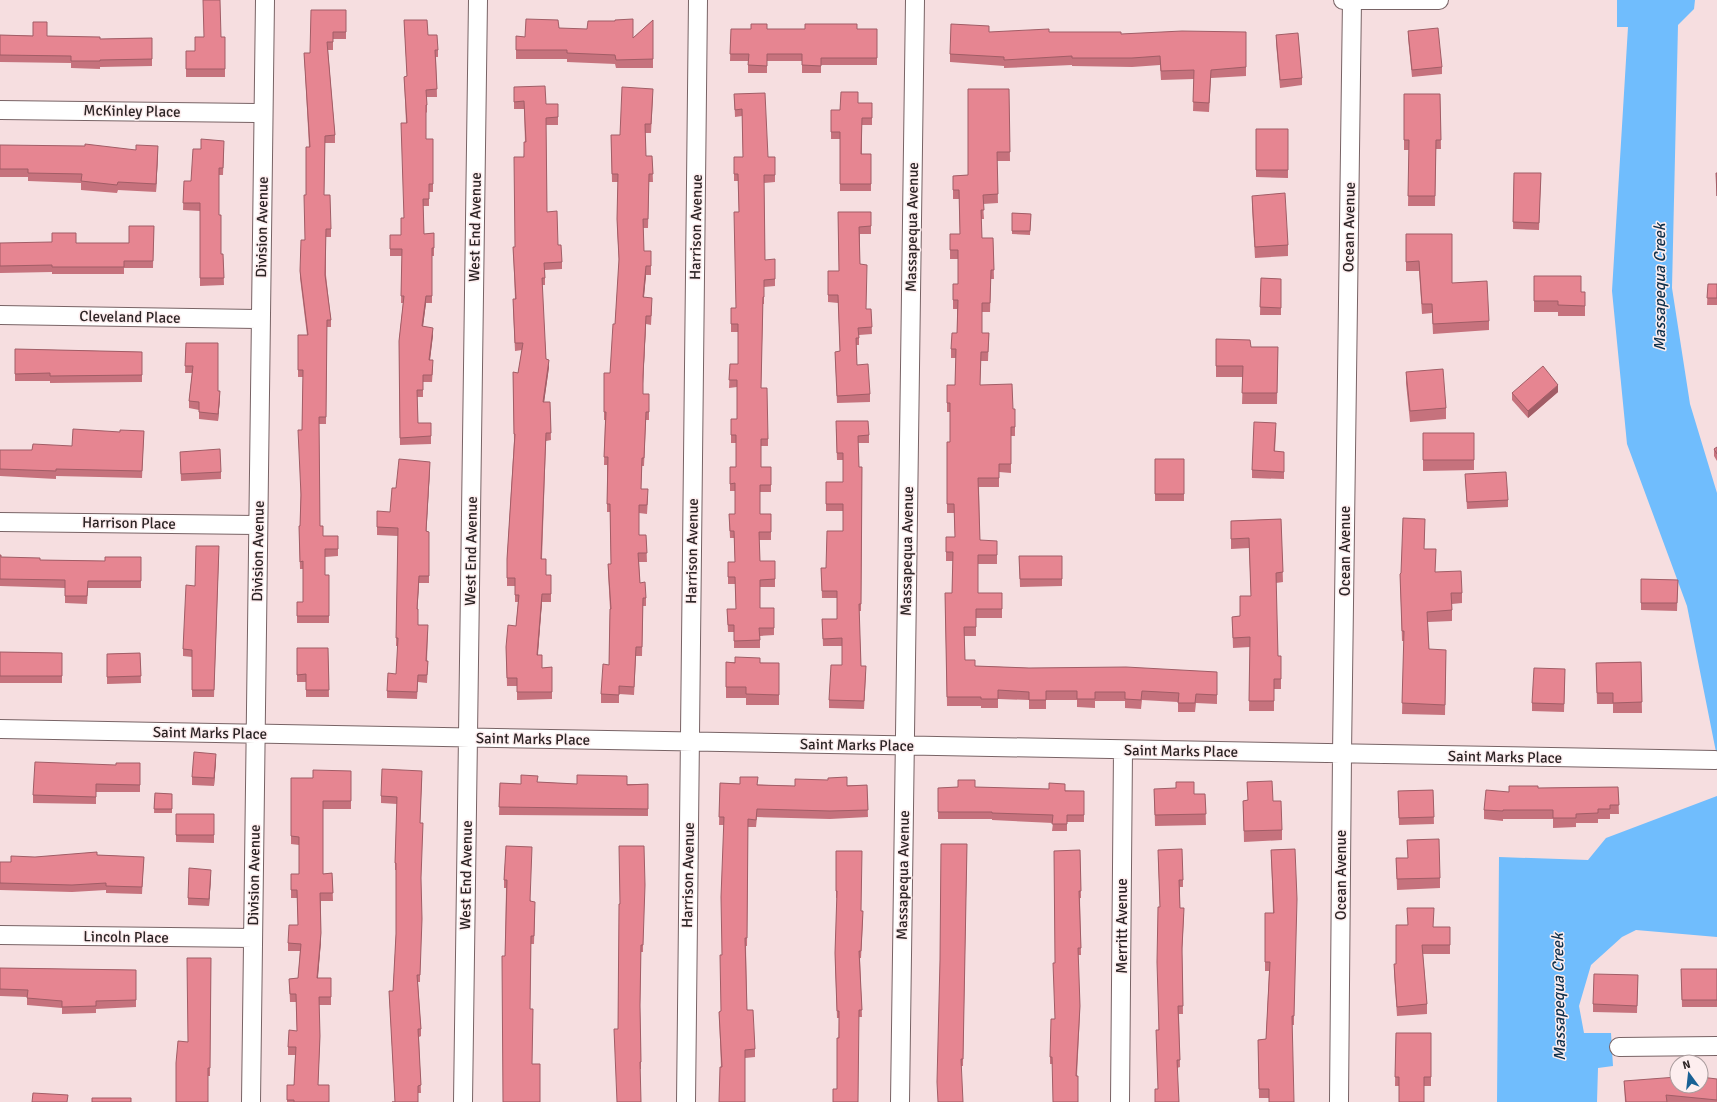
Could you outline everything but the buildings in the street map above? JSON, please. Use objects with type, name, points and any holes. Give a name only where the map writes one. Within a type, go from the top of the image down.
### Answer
[{"type":"street","name":"Division Avenue","points":[[251,1102],[265,0]]},
{"type":"street","name":"West End Avenue","points":[[463,1102],[478,0]]},
{"type":"street","name":"Harrison Avenue","points":[[686,1102],[698,0]]},
{"type":"street","name":"Massapequa Avenue","points":[[900,1102],[915,0]]},
{"type":"street","points":[[1343,0],[1439,0]]},
{"type":"street","name":"Ocean Avenue","points":[[1339,1102],[1352,0]]},
{"type":"street","name":"McKinley Place","points":[[0,110],[263,113]]},
{"type":"street","name":"Cleveland Place","points":[[0,315],[261,319]]},
{"type":"street","name":"Harrison Place","points":[[0,522],[258,525]]},
{"type":"street","name":"Saint Marks Place","points":[[0,729],[1715,760]]},
{"type":"street","name":"Merritt Avenue","points":[[1120,1102],[1123,750]]},
{"type":"street","name":"Lincoln Place","points":[[0,935],[253,938]]},
{"type":"street","points":[[1619,1047],[1717,1046]]},
{"type":"water","name":"Massapequa Creek","points":[[1617,0],[1695,0],[1694,9],[1678,25],[1672,288],[1690,404],[1717,493],[1717,757],[1687,606],[1627,444],[1612,291],[1628,27],[1617,27]]},
{"type":"water","name":"Massapequa Creek","points":[[1717,796],[1717,937],[1636,930],[1622,937],[1591,965],[1579,1006],[1584,1033],[1611,1033],[1613,1066],[1598,1068],[1597,1102],[1497,1102],[1499,857],[1588,860],[1606,838]]}]
